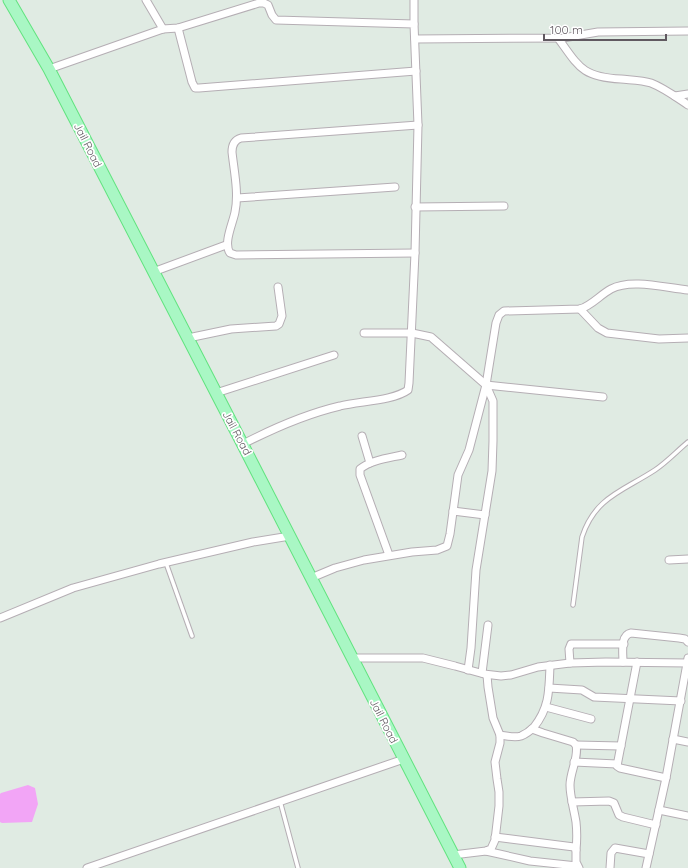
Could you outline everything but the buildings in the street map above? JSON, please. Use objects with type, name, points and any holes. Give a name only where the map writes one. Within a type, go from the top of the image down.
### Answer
[{"type":"main road","name":"Jail Road","points":[[9,0],[49,69],[460,868]]},
{"type":"street","points":[[146,0],[163,29]]},
{"type":"street","points":[[243,444],[266,432],[314,413],[339,406],[397,395],[408,390],[412,333],[418,125],[414,0]]},
{"type":"street","points":[[49,69],[163,29],[178,28],[259,3],[268,5],[276,20],[414,24]]},
{"type":"street","points":[[178,28],[192,82],[195,88],[416,71]]},
{"type":"street","points":[[415,39],[558,38],[598,32],[688,31]]},
{"type":"street","points":[[558,38],[580,67],[586,72],[610,79],[646,81],[675,96],[688,105]]},
{"type":"street","points":[[675,96],[688,94]]},
{"type":"street","points":[[415,253],[236,255],[230,254],[226,245],[237,198],[232,152],[232,146],[236,140],[241,138],[418,125]]},
{"type":"street","points":[[237,198],[395,186]]},
{"type":"street","points":[[415,207],[504,206]]},
{"type":"street","points":[[153,272],[226,245]]},
{"type":"street","points":[[311,578],[344,565],[412,552],[437,550],[447,546],[458,475],[469,450],[486,385],[496,323],[499,315],[504,310],[580,309],[587,306],[613,288],[628,284],[688,290]]},
{"type":"street","points":[[188,338],[231,329],[276,326],[279,324],[282,316],[278,287]]},
{"type":"street","points":[[580,309],[598,328],[607,333],[659,339],[688,338]]},
{"type":"street","points":[[364,333],[424,334],[436,340],[486,385],[492,401],[492,471],[476,570],[471,648],[468,670]]},
{"type":"street","points":[[216,393],[334,354]]},
{"type":"street","points":[[486,385],[603,397]]},
{"type":"street","points":[[362,436],[370,463]]},
{"type":"street","points":[[389,556],[360,475],[360,469],[370,463],[402,455]]},
{"type":"street","points":[[453,511],[485,515]]},
{"type":"street","points":[[0,618],[73,588],[166,562],[253,542],[290,536]]},
{"type":"street","points":[[669,560],[688,559]]},
{"type":"street","points":[[486,851],[493,846],[500,799],[495,762],[500,743],[500,735],[494,718],[485,674],[488,625]]},
{"type":"street","points":[[623,662],[625,636],[627,634],[631,633],[679,638],[685,639],[688,642]]},
{"type":"street","points":[[570,663],[569,649],[571,644],[624,644]]},
{"type":"street","points":[[352,658],[423,658],[485,674],[501,676],[512,675],[532,668],[570,663],[688,662],[674,739],[646,868]]},
{"type":"street","points":[[617,764],[637,662]]},
{"type":"street","points":[[500,735],[522,736],[532,728],[541,717],[546,707],[550,665]]},
{"type":"street","points":[[549,688],[582,690],[594,697],[630,700],[681,701]]},
{"type":"street","points":[[546,707],[591,719]]},
{"type":"street","points":[[532,728],[573,742],[576,745],[621,746]]},
{"type":"street","points":[[674,739],[688,742]]},
{"type":"street","points":[[453,855],[486,851],[530,861],[578,867],[576,850],[576,823],[570,783],[576,753],[576,745]]},
{"type":"street","points":[[87,868],[404,758]]},
{"type":"street","points":[[574,762],[617,764],[620,768],[666,778]]},
{"type":"street","points":[[572,802],[609,801],[614,803],[620,815],[623,817],[656,825]]},
{"type":"street","points":[[659,810],[688,816]]},
{"type":"street","points":[[495,837],[574,847],[576,850]]},
{"type":"street","points":[[610,868],[611,853],[615,848],[649,854]]},
{"type":"lane","points":[[573,605],[582,537],[585,527],[591,517],[601,504],[614,494],[656,470],[688,442]]},
{"type":"lane","points":[[166,562],[192,636]]},
{"type":"lane","points":[[280,801],[298,868]]},
{"type":"shaded area","points":[[28,785],[35,788],[38,804],[32,822],[0,822],[0,794]]}]
